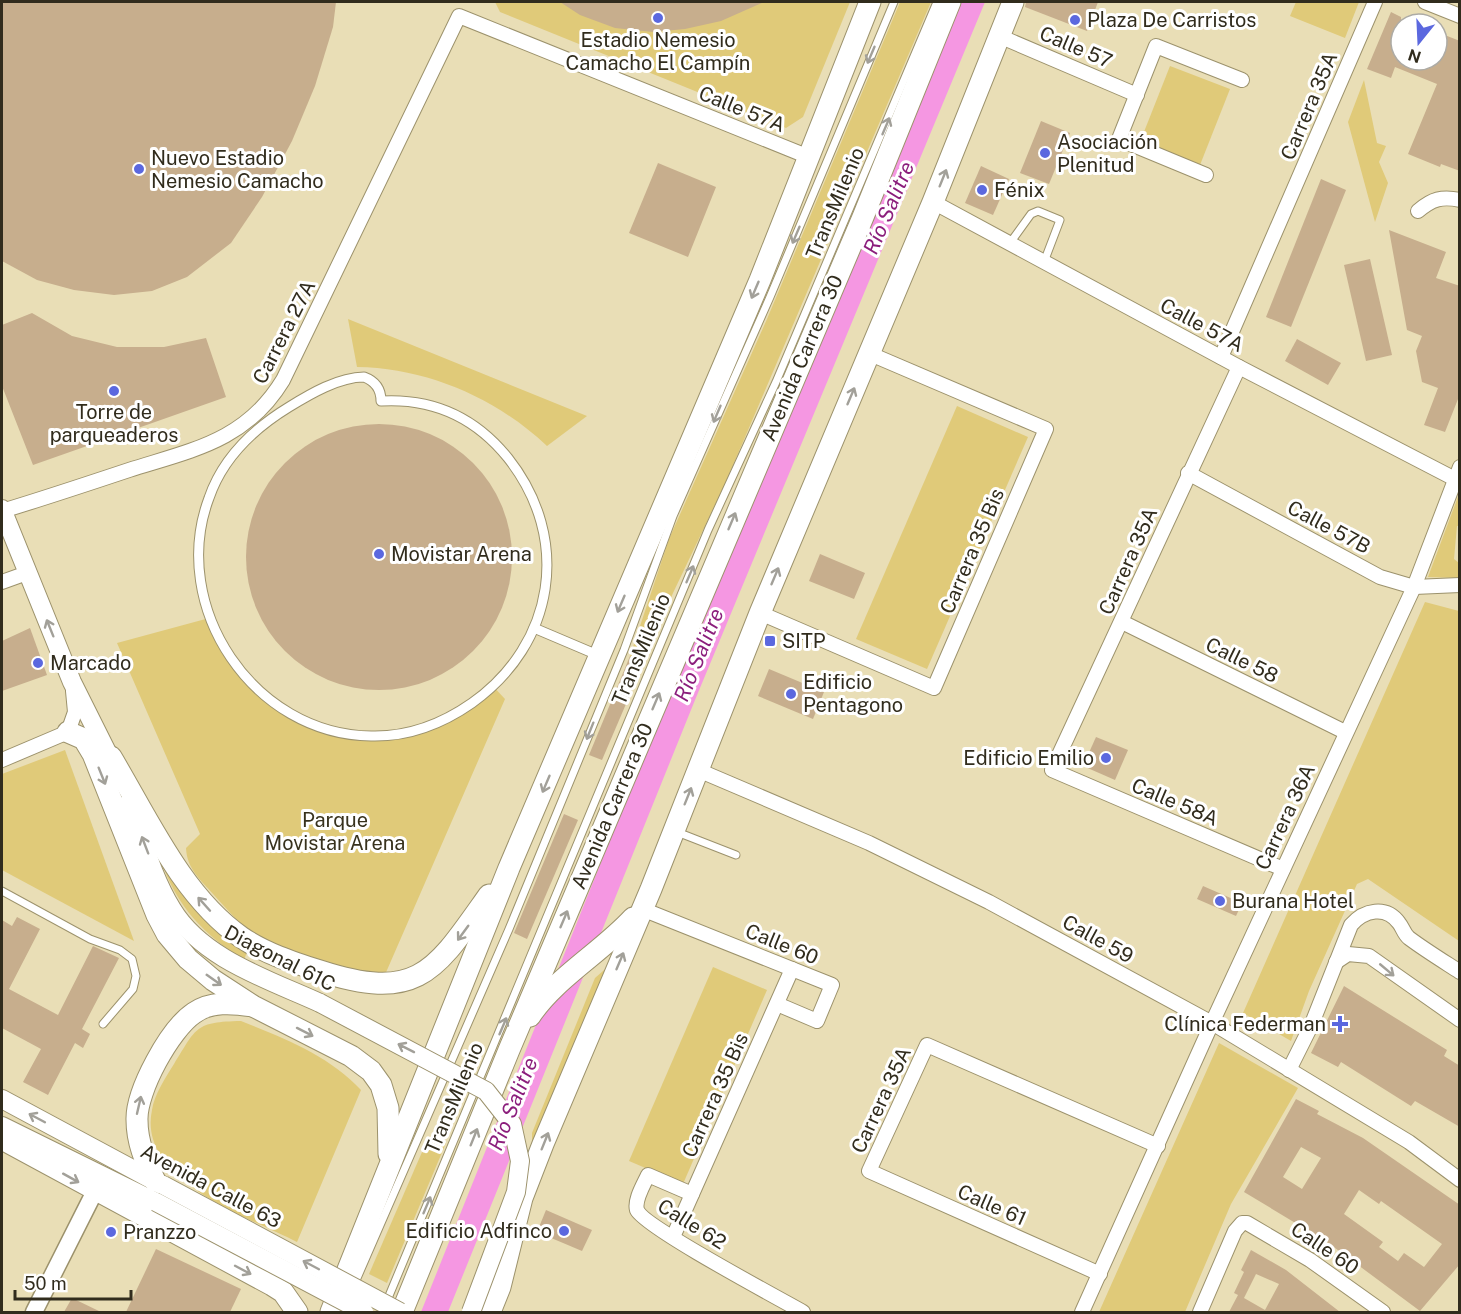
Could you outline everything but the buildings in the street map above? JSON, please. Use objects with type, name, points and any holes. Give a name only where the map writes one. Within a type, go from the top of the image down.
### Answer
[{"type":"highway","points":[[331,1312],[509,868],[809,157],[870,2]]},
{"type":"highway","name":"Avenida Carrera 30","points":[[401,1312],[508,1050],[863,217],[950,2]]},
{"type":"highway","points":[[490,1312],[503,1276],[522,1198],[674,831],[760,613],[933,202],[1013,2]]},
{"type":"highway","points":[[68,732],[84,739],[93,754],[157,915],[168,934],[201,971],[253,1006],[351,1056],[371,1071],[381,1085],[388,1108],[390,1130],[388,1173]]},
{"type":"highway","points":[[111,757],[185,880],[221,922],[242,938],[271,954],[365,984],[384,985],[409,980],[433,966],[448,953],[509,868]]},
{"type":"highway","points":[[508,1050],[541,1001],[612,940],[642,909]]},
{"type":"highway","points":[[158,1189],[142,1154],[136,1118],[141,1096],[166,1047],[179,1026],[195,1012],[222,1004],[253,1006]]},
{"type":"highway","points":[[2,1139],[272,1285],[283,1292],[297,1312]]},
{"type":"highway","points":[[503,1276],[506,1312]]},
{"type":"main road","name":"Diagonal 61C","points":[[2,510],[72,682],[111,757],[164,893],[185,926],[223,956],[320,1003],[486,1091],[512,1124],[520,1161],[516,1192],[471,1312]]},
{"type":"main road","name":"Avenida Calle 63","points":[[2,1099],[364,1312]]},
{"type":"main road","name":"Avenida Calle 63","points":[[2,1126],[158,1189],[401,1312]]},
{"type":"street","name":"Carrera 35A","points":[[1221,357],[1375,2]]},
{"type":"street","points":[[1425,2],[1460,16]]},
{"type":"street","name":"Calle 57A","points":[[459,16],[809,157]]},
{"type":"street","name":"Carrera 27A","points":[[2,510],[188,454],[231,432],[256,415],[271,401],[459,16]]},
{"type":"street","name":"Calle 57","points":[[999,36],[1137,95]]},
{"type":"street","points":[[1206,176],[1119,140],[1156,46],[1242,80]]},
{"type":"street","points":[[1418,211],[1430,201],[1446,197],[1460,200]]},
{"type":"street","name":"Calle 57A","points":[[933,202],[1239,367],[1457,473]]},
{"type":"street","name":"Carrera 35 Bis","points":[[760,613],[934,688],[1046,429],[868,353]]},
{"type":"street","name":"Carrera 35A","points":[[1052,770],[1239,367]]},
{"type":"street","points":[[364,377],[375,383],[380,390],[381,401],[418,401],[455,413],[481,429],[502,451],[518,471],[538,511],[545,536],[548,564],[534,628],[510,669],[497,684],[460,711],[440,722],[397,735],[373,736],[333,731],[299,719],[264,697],[248,681],[227,654],[210,618],[200,552],[203,517],[214,484],[230,458],[264,423],[300,400],[352,379],[364,377]]},
{"type":"street","name":"Calle 57B","points":[[1188,473],[1380,577],[1414,586],[1460,585]]},
{"type":"street","name":"Carrera 36A","points":[[1082,1312],[1345,732],[1414,586],[1457,473]]},
{"type":"street","points":[[2,582],[27,573]]},
{"type":"street","name":"Calle 58","points":[[1122,622],[1345,732]]},
{"type":"street","points":[[534,628],[600,656]]},
{"type":"street","points":[[2,760],[68,732],[75,712],[72,682]]},
{"type":"street","name":"Calle 59","points":[[698,770],[928,870],[1212,1023],[1409,1142],[1460,1180]]},
{"type":"street","name":"Calle 58A","points":[[1052,770],[1283,869]]},
{"type":"street","name":"Calle 60","points":[[642,909],[832,985],[817,1021],[777,1004]]},
{"type":"street","points":[[1289,1070],[1298,1056],[1351,924],[1364,914],[1372,910],[1389,915],[1397,920],[1406,936],[1460,972]]},
{"type":"street","points":[[1336,962],[1348,954],[1369,957],[1460,1020]]},
{"type":"street","name":"Carrera 35 Bis","points":[[673,1237],[792,969]]},
{"type":"street","name":"Carrera 35A","points":[[869,1171],[927,1045],[1158,1146]]},
{"type":"street","name":"Calle 61","points":[[869,1171],[1100,1274]]},
{"type":"street","name":"Calle 62","points":[[693,1194],[648,1175],[637,1203],[637,1209],[641,1215],[673,1237],[803,1312]]},
{"type":"street","points":[[34,1312],[95,1191]]},
{"type":"street","name":"Calle 60","points":[[1200,1312],[1235,1231],[1242,1223],[1252,1225],[1310,1260],[1383,1312]]},
{"type":"lane","name":"TransMilenio","points":[[344,1312],[362,1263],[514,918],[624,650],[673,516],[770,297],[894,2]]},
{"type":"lane","name":"TransMilenio","points":[[383,1312],[708,530],[785,361],[937,2]]},
{"type":"lane","points":[[1010,243],[1031,214],[1038,211],[1060,220],[1044,261]]},
{"type":"lane","points":[[674,831],[736,855]]},
{"type":"lane","points":[[2,891],[90,939],[120,950],[132,959],[136,976],[133,989],[104,1024]]},
{"type":"green space","points":[[495,2],[850,2],[803,117],[786,128],[500,12]]},
{"type":"green space","points":[[900,2],[931,2],[725,484],[673,593],[644,662],[630,656],[669,539],[767,319]]},
{"type":"green space","points":[[1296,2],[1359,2],[1345,38],[1290,16]]},
{"type":"green space","points":[[1170,66],[1230,89],[1200,165],[1140,142]]},
{"type":"green space","points":[[1364,80],[1377,143],[1386,146],[1379,162],[1388,183],[1375,222],[1348,122]]},
{"type":"green space","points":[[348,319],[587,416],[547,446],[506,414],[459,389],[409,373],[357,367]]},
{"type":"green space","points":[[957,406],[1028,437],[927,669],[856,639]]},
{"type":"green space","points":[[1459,494],[1459,526],[1457,526],[1454,559],[1459,563],[1459,578],[1428,577]]},
{"type":"green space","points":[[1425,602],[1459,611],[1459,941],[1368,879],[1357,884],[1309,991],[1291,1041],[1243,1013]]},
{"type":"green space","name":"Parque Movistar Arena","points":[[213,617],[235,659],[257,687],[287,709],[335,728],[361,732],[412,729],[436,721],[459,709],[490,683],[505,699],[384,977],[370,976],[314,961],[277,946],[249,931],[199,878],[189,862],[186,848],[200,834],[117,643]]},
{"type":"green space","points":[[65,750],[134,941],[2,870],[2,774]]},
{"type":"green space","points":[[161,860],[247,952],[244,960],[216,940],[193,918],[175,892]]},
{"type":"green space","points":[[611,964],[532,1151],[532,1133],[595,978]]},
{"type":"green space","points":[[713,967],[767,990],[683,1184],[629,1161]]},
{"type":"green space","points":[[241,1021],[306,1049],[335,1067],[361,1090],[297,1242],[200,1193],[178,1176],[161,1157],[152,1135],[152,1110],[155,1098],[193,1034],[206,1025]]},
{"type":"green space","points":[[1219,1043],[1298,1088],[1231,1204],[1185,1312],[1099,1312]]},
{"type":"green space","points":[[429,1136],[446,1143],[387,1283],[369,1274]]},
{"type":"water","name":"Río Salitre","points":[[953,2],[985,2],[695,700],[448,1312],[421,1312],[674,680]]},
{"type":"place","name":"Estadio Nemesio Camacho El Campín","points":[[658,18]]},
{"type":"place","name":"Plaza De Carristos","points":[[1075,20]]},
{"type":"place","name":"Asociación Plenitud","points":[[1045,153]]},
{"type":"place","name":"Nuevo Estadio Nemesio Camacho","points":[[139,169]]},
{"type":"place","name":"Fénix","points":[[982,190]]},
{"type":"place","name":"Torre de parqueaderos","points":[[114,391]]},
{"type":"place","name":"Movistar Arena","points":[[379,554]]},
{"type":"place","name":"SITP","points":[[770,641]]},
{"type":"place","name":"Marcado","points":[[38,663]]},
{"type":"place","name":"Edificio Pentagono","points":[[791,694]]},
{"type":"place","name":"Edificio Emilio","points":[[1106,758]]},
{"type":"place","name":"Burana Hotel","points":[[1220,901]]},
{"type":"place","name":"Clínica Federman","points":[[1340,1024]]},
{"type":"place","name":"Edificio Adfinco","points":[[564,1231]]},
{"type":"place","name":"Pranzzo","points":[[111,1232]]}]
